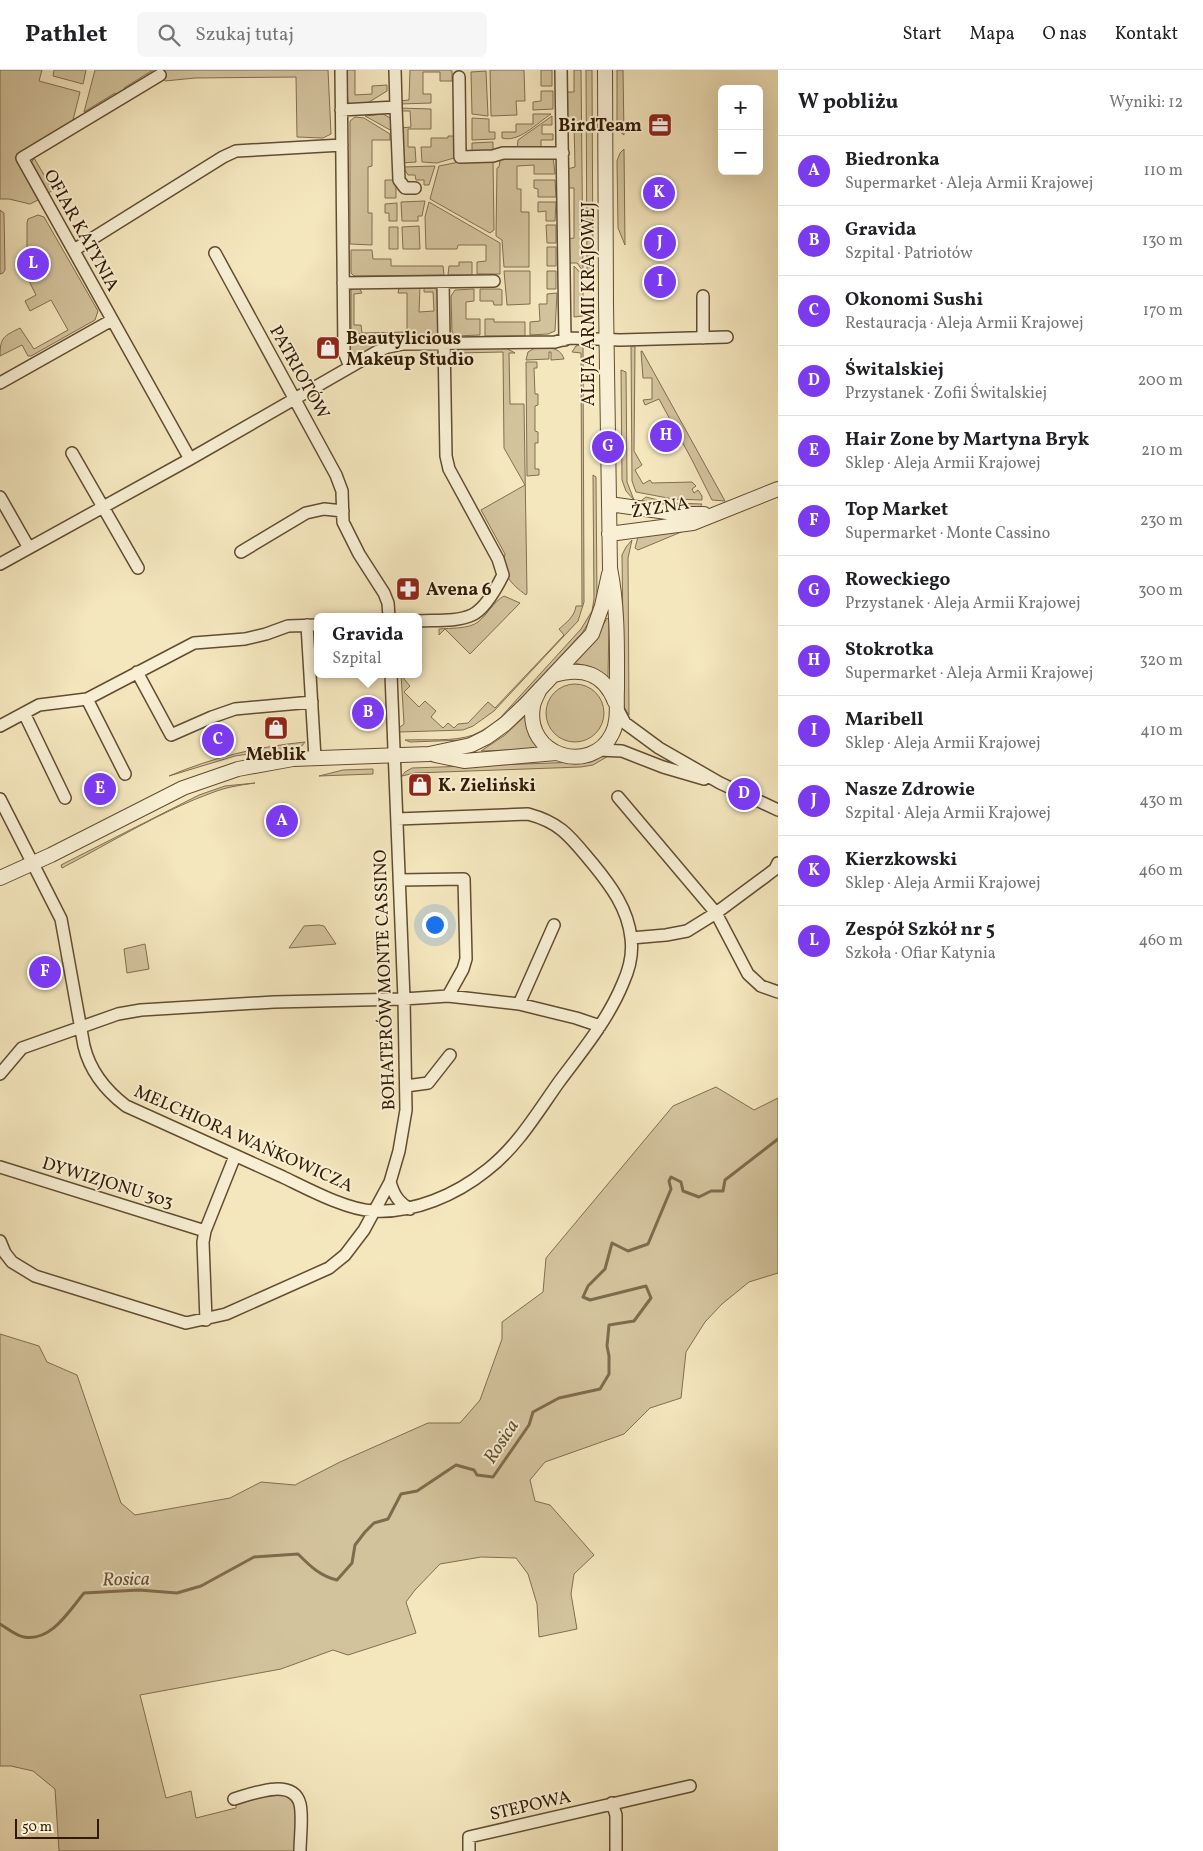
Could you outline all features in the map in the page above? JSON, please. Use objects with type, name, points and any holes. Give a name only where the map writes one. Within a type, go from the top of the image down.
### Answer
[{"type":"street","points":[[341,70],[344,355],[350,367]]},
{"type":"street","points":[[395,70],[399,180],[405,188],[416,188]]},
{"type":"street","points":[[561,70],[565,340]]},
{"type":"street","name":"ALEJA ARMII KRAJOWEJ","points":[[605,70],[609,534],[610,568],[615,594],[617,625],[616,706]]},
{"type":"street","name":"OFIAR KATYNIA","points":[[160,75],[22,158],[190,459]]},
{"type":"street","points":[[459,77],[460,157],[493,156],[503,153],[563,153]]},
{"type":"street","points":[[341,110],[396,107]]},
{"type":"street","points":[[74,250],[222,157],[236,151],[342,145]]},
{"type":"street","name":"PATRIOTÓW","points":[[215,253],[336,475],[342,491],[343,522],[359,554],[384,593],[388,603],[388,613]]},
{"type":"street","points":[[343,283],[494,281]]},
{"type":"street","points":[[422,621],[465,618],[474,614],[494,592],[503,575],[498,558],[447,462],[445,448],[443,282]]},
{"type":"street","points":[[703,296],[703,338]]},
{"type":"street","points":[[0,383],[112,320]]},
{"type":"street","points":[[0,564],[295,400],[378,351],[393,345],[727,336]]},
{"type":"street","points":[[72,453],[138,568]]},
{"type":"street","name":"ŻYZNA","points":[[609,534],[687,524],[778,489]]},
{"type":"street","points":[[0,497],[29,548]]},
{"type":"street","name":"ŻYZNA","points":[[609,504],[681,514],[715,514]]},
{"type":"street","points":[[241,552],[306,513],[324,510],[342,511]]},
{"type":"street","name":"ALEJA ARMII KRAJOWEJ","points":[[0,878],[33,864],[122,818],[203,780],[251,765],[315,758],[429,754],[471,745],[487,738],[505,724],[592,634],[602,606],[610,568]]},
{"type":"street","points":[[0,726],[39,705],[87,699],[194,643],[245,639],[288,626],[313,625],[312,702],[315,758]]},
{"type":"street","points":[[553,676],[573,671],[591,674],[606,686],[625,723],[634,730],[659,748],[720,784],[778,810]]},
{"type":"street","points":[[137,672],[171,735],[212,716],[235,708],[312,702]]},
{"type":"street","points":[[391,678],[395,756]]},
{"type":"street","points":[[540,689],[533,705],[532,716],[542,744],[549,750],[566,756],[580,757],[598,750],[622,751],[663,767],[720,784]]},
{"type":"street","points":[[87,699],[125,774]]},
{"type":"street","points":[[598,750],[612,736],[615,727],[616,706]]},
{"type":"street","points":[[24,713],[66,798]]},
{"type":"street","name":"ALEJA ARMII KRAJOWEJ","points":[[429,754],[464,761],[556,753]]},
{"type":"street","name":"BOHATERÓW MONTE CASSINO","points":[[0,1240],[5,1253],[12,1262],[35,1276],[186,1323],[226,1314],[329,1268],[351,1247],[390,1182],[403,1132],[406,1086],[395,756]]},
{"type":"street","points":[[618,797],[716,913],[748,974],[761,986],[778,992]]},
{"type":"street","name":"MELCHIORA WAŃKOWICZA","points":[[0,799],[61,919],[86,1055],[96,1076],[113,1096],[126,1106],[318,1193],[361,1209],[374,1211],[410,1209],[424,1204],[455,1190],[486,1171],[500,1158],[530,1123],[600,1026],[617,996],[628,969],[631,938],[620,902],[614,890],[560,827],[528,814],[397,819]]},
{"type":"street","points":[[631,938],[666,936],[687,931],[716,913],[775,869],[778,863]]},
{"type":"street","points":[[399,880],[464,880],[466,959],[464,969],[448,996]]},
{"type":"street","points":[[519,1004],[554,925]]},
{"type":"street","points":[[0,1074],[22,1048],[118,1014],[141,1010],[274,1002],[448,996],[519,1004],[600,1026]]},
{"type":"street","points":[[406,1086],[428,1083],[450,1055]]},
{"type":"street","points":[[206,1320],[203,1242],[205,1231],[235,1156]]},
{"type":"street","name":"DYWIZJONU 303","points":[[0,1167],[205,1231]]},
{"type":"street","points":[[390,1182],[394,1197],[410,1209]]},
{"type":"street","name":"STEPOWA","points":[[469,1851],[469,1838],[690,1786]]},
{"type":"street","points":[[234,1799],[268,1790],[284,1789],[292,1793],[300,1805],[300,1851]]},
{"type":"street","points":[[612,1804],[616,1815],[616,1851]]},
{"type":"shaded area","points":[[0,70],[42,70],[39,81],[80,92],[72,124],[17,158],[40,199],[30,204],[0,199]]},
{"type":"shaded area","points":[[54,70],[86,70],[83,84],[53,76]]},
{"type":"shaded area","points":[[95,70],[153,70],[124,88],[126,92],[118,98],[115,93],[84,112]]},
{"type":"shaded area","points":[[158,70],[328,70],[331,134],[323,138],[297,137],[296,77],[195,78],[165,81]]},
{"type":"shaded area","points":[[346,70],[355,70],[355,95],[372,94],[372,86],[387,85],[387,91],[361,107],[348,104]]},
{"type":"shaded area","points":[[410,70],[450,70],[452,71],[452,81],[440,81],[440,72],[423,72],[423,94],[431,94],[431,103],[400,104],[399,101],[409,100]]},
{"type":"shaded area","points":[[490,70],[524,70],[525,101],[516,101],[517,115],[491,116]]},
{"type":"shaded area","points":[[541,70],[552,70],[552,86],[541,86]]},
{"type":"shaded area","points":[[574,70],[581,70],[583,271],[577,263],[568,263],[567,239],[574,238],[574,188],[567,188],[567,169],[575,167],[574,122],[566,122],[565,92],[574,92]]},
{"type":"shaded area","points":[[586,70],[592,70],[593,274],[587,274]]},
{"type":"shaded area","points":[[617,70],[623,70],[624,135],[617,126]]},
{"type":"shaded area","points":[[486,71],[488,116],[472,114],[471,72]]},
{"type":"shaded area","points":[[541,91],[553,91],[553,109],[533,110],[533,102],[541,101]]},
{"type":"shaded area","points":[[399,108],[431,109],[431,129],[408,129],[408,147],[415,147],[416,162],[402,163],[400,128],[411,127],[410,111],[400,111]]},
{"type":"shaded area","points":[[383,114],[392,119],[392,131],[365,116]]},
{"type":"shaded area","points":[[533,114],[551,114],[515,138],[502,138],[502,132],[516,132],[516,124],[533,124]]},
{"type":"shaded area","points":[[552,116],[552,125],[542,125],[542,134],[553,134],[553,140],[541,140],[541,149],[517,149],[518,140]]},
{"type":"shaded area","points":[[355,117],[364,118],[390,134],[390,140],[372,140],[372,166],[368,167],[368,213],[372,213],[372,245],[350,244],[350,121]]},
{"type":"shaded area","points":[[472,118],[489,119],[489,132],[495,132],[495,139],[472,140]]},
{"type":"shaded area","points":[[448,136],[454,136],[454,158],[437,163],[422,162],[421,147],[431,147],[431,138],[448,138]]},
{"type":"shaded area","points":[[493,142],[493,152],[472,153],[472,143]]},
{"type":"shaded area","points":[[624,149],[625,245],[618,228],[617,161]]},
{"type":"shaded area","points":[[553,157],[555,174],[534,174],[534,165],[517,166],[517,189],[521,189],[521,212],[529,212],[529,267],[504,267],[502,240],[496,236],[497,168],[500,161],[504,158]]},
{"type":"shaded area","points":[[34,158],[53,190],[47,194],[31,163]]},
{"type":"shaded area","points":[[493,161],[494,230],[490,233],[430,199],[439,166],[459,162]]},
{"type":"shaded area","points":[[435,166],[429,185],[424,185],[424,180],[416,180],[415,175],[408,175],[403,167]]},
{"type":"shaded area","points":[[385,180],[396,180],[396,198],[385,198]]},
{"type":"shaded area","points":[[534,180],[555,180],[556,197],[538,197],[538,189],[534,188]]},
{"type":"shaded area","points":[[425,201],[422,216],[418,216],[418,221],[402,221],[401,202]]},
{"type":"shaded area","points":[[429,202],[500,243],[500,274],[477,274],[477,262],[486,261],[486,245],[458,245],[457,249],[426,249],[425,217]]},
{"type":"shaded area","points":[[538,202],[556,202],[555,221],[546,221],[546,211],[538,212]]},
{"type":"shaded area","points":[[397,203],[397,221],[389,221],[389,213],[385,213],[385,204]]},
{"type":"shaded area","points":[[0,210],[4,213],[5,270],[0,274]]},
{"type":"shaded area","points":[[38,215],[44,217],[98,311],[95,320],[31,356],[28,356],[22,345],[0,356],[4,338],[20,328],[34,349],[68,330],[51,300],[30,311],[25,301],[36,295],[27,277],[27,223],[28,219]]},
{"type":"shaded area","points":[[546,225],[556,225],[556,243],[547,243]]},
{"type":"shaded area","points":[[419,226],[420,249],[403,249],[402,227]]},
{"type":"shaded area","points":[[389,227],[398,227],[398,249],[389,249]]},
{"type":"shaded area","points":[[547,247],[556,247],[556,266],[547,266]]},
{"type":"shaded area","points":[[351,250],[372,250],[373,259],[391,259],[391,266],[443,266],[444,275],[354,276],[351,273]]},
{"type":"shaded area","points":[[459,262],[472,262],[472,275],[448,275],[449,266],[459,266]]},
{"type":"shaded area","points":[[574,266],[583,276],[583,316],[574,317]]},
{"type":"shaded area","points":[[504,271],[530,271],[530,304],[507,305]]},
{"type":"shaded area","points":[[547,271],[556,271],[556,289],[547,289]]},
{"type":"shaded area","points":[[358,286],[362,293],[354,294],[354,325],[361,325],[362,333],[407,332],[407,293],[398,293],[399,288],[420,287],[419,312],[434,311],[433,292],[424,292],[424,287],[435,287],[439,290],[441,335],[364,336],[351,329],[351,287]]},
{"type":"shaded area","points":[[474,289],[474,301],[466,302],[466,319],[480,319],[480,335],[455,336],[452,332],[451,296],[455,290]]},
{"type":"shaded area","points":[[480,289],[502,290],[502,305],[494,305],[493,301],[480,301]]},
{"type":"shaded area","points":[[557,293],[555,331],[548,334],[530,335],[530,322],[540,321],[539,304],[547,304],[547,294]]},
{"type":"shaded area","points":[[485,319],[494,319],[494,322],[525,322],[525,336],[485,336]]},
{"type":"shaded area","points":[[348,333],[363,339],[387,339],[387,341],[360,355],[354,356],[350,354]]},
{"type":"shaded area","points":[[583,344],[584,602],[578,621],[494,711],[473,726],[463,730],[399,732],[399,728],[404,724],[401,678],[404,678],[410,686],[404,692],[419,707],[425,701],[436,711],[431,717],[443,728],[448,723],[454,728],[458,724],[468,723],[488,702],[495,708],[564,635],[559,629],[572,616],[576,606],[582,606],[581,353],[572,352],[576,346]]},
{"type":"shaded area","points":[[631,345],[635,347],[634,451],[642,465],[635,470],[643,484],[650,480],[652,483],[692,482],[696,486],[692,489],[694,493],[698,490],[702,500],[673,499],[636,492],[632,481]]},
{"type":"shaded area","points":[[506,348],[515,353],[509,353],[510,404],[524,404],[527,593],[526,595],[511,582],[505,572],[505,554],[481,510],[525,485],[504,448],[503,352],[458,353],[453,359],[452,366],[453,356],[458,352],[458,349]]},
{"type":"shaded area","points":[[535,348],[556,350],[564,359],[551,360],[551,352],[549,352],[549,359],[526,360],[528,352]]},
{"type":"shaded area","points":[[641,351],[725,501],[712,500],[659,399],[645,405],[643,400],[652,399],[652,378],[643,378]]},
{"type":"shaded area","points":[[526,362],[537,362],[537,368],[534,368],[535,394],[538,394],[538,405],[535,406],[535,431],[538,432],[538,443],[535,443],[535,469],[539,469],[539,475],[527,476]]},
{"type":"shaded area","points":[[621,370],[626,372],[627,482],[634,500],[626,491],[622,480]]},
{"type":"shaded area","points":[[593,475],[596,477],[597,599],[593,616],[582,633],[500,721],[474,737],[465,740],[410,742],[405,740],[457,739],[473,735],[484,729],[500,718],[581,629],[592,611],[594,599]]},
{"type":"shaded area","points":[[646,497],[670,503],[702,504],[700,507],[688,508],[642,502]]},
{"type":"shaded area","points":[[686,530],[638,550],[635,548],[638,537]]},
{"type":"shaded area","points":[[632,540],[628,558],[629,715],[624,707],[622,555]]},
{"type":"shaded area","points":[[504,596],[520,603],[470,654],[445,629],[439,635],[439,629],[465,627],[478,622]]},
{"type":"shaded area","points":[[607,618],[609,620],[608,677],[594,668],[575,663],[594,641]]},
{"type":"shaded area","points":[[575,684],[586,686],[599,697],[604,713],[602,724],[591,737],[575,742],[564,740],[551,729],[546,713],[548,702],[559,689]]},
{"type":"shaded area","points":[[525,716],[541,747],[538,749],[481,751],[505,735]]},
{"type":"shaded area","points":[[305,742],[302,746],[235,756],[169,776],[202,763],[236,754]]},
{"type":"shaded area","points":[[601,755],[610,755],[593,765],[581,767],[415,773],[402,776],[412,768],[579,762]]},
{"type":"shaded area","points":[[373,769],[373,774],[319,776],[343,770]]},
{"type":"shaded area","points":[[255,783],[224,789],[195,799],[156,817],[62,868],[61,865],[199,795],[225,786]]},
{"type":"shaded area","points":[[304,926],[324,926],[336,944],[289,948]]},
{"type":"shaded area","points":[[145,944],[149,969],[127,973],[124,949]]},
{"type":"shaded area","points":[[716,1087],[754,1110],[778,1098],[778,1273],[749,1282],[722,1304],[705,1322],[686,1352],[681,1398],[650,1408],[624,1434],[545,1462],[530,1480],[535,1501],[550,1505],[594,1555],[574,1574],[571,1594],[577,1629],[539,1637],[537,1604],[528,1574],[516,1558],[481,1557],[440,1564],[406,1602],[416,1633],[348,1655],[333,1650],[281,1669],[140,1695],[166,1798],[191,1791],[196,1818],[236,1808],[236,1805],[267,1795],[284,1794],[295,1802],[298,1851],[59,1851],[55,1789],[33,1771],[11,1766],[0,1766],[0,1334],[39,1346],[47,1362],[77,1375],[121,1503],[135,1515],[230,1498],[261,1482],[295,1485],[340,1462],[428,1423],[460,1423],[480,1400],[502,1339],[502,1322],[543,1292],[546,1258],[673,1106]]},
{"type":"waterway","name":"Rosica","points":[[0,1624],[24,1637],[43,1635],[59,1624],[84,1593],[139,1590],[177,1593],[201,1586],[254,1557],[298,1554],[320,1573],[337,1580],[352,1563],[355,1545],[374,1523],[388,1519],[401,1494],[417,1491],[456,1465],[474,1470],[477,1475],[493,1477],[529,1425],[533,1412],[559,1398],[600,1389],[609,1374],[607,1346],[609,1325],[634,1321],[651,1298],[646,1286],[590,1300],[583,1297],[588,1286],[605,1269],[612,1243],[628,1251],[648,1244],[671,1189],[669,1181],[671,1177],[681,1182],[683,1191],[699,1197],[711,1191],[723,1191],[725,1180],[778,1139]]},
{"type":"place","name":"BirdTeam","points":[[660,125]]},
{"type":"place","name":"Kierzkowski","points":[[659,193]]},
{"type":"place","name":"Nasze Zdrowie","points":[[660,243]]},
{"type":"place","name":"Zespół Szkół nr 5","points":[[33,264]]},
{"type":"place","name":"Maribell","points":[[660,282]]},
{"type":"place","name":"Beautylicious Makeup Studio","points":[[328,348]]},
{"type":"place","name":"Stokrotka","points":[[666,436]]},
{"type":"place","name":"Roweckiego","points":[[608,447]]},
{"type":"place","name":"Avena 6","points":[[408,589]]},
{"type":"place","name":"Gravida","points":[[368,713]]},
{"type":"place","name":"Meblik","points":[[276,728]]},
{"type":"place","name":"Okonomi Sushi","points":[[218,740]]},
{"type":"place","name":"K. Zieliński","points":[[420,785]]},
{"type":"place","name":"Hair Zone by Martyna Bryk","points":[[100,789]]},
{"type":"place","name":"Świtalskiej","points":[[744,794]]},
{"type":"place","name":"Biedronka","points":[[282,821]]},
{"type":"place","name":"Top Market","points":[[45,972]]}]
